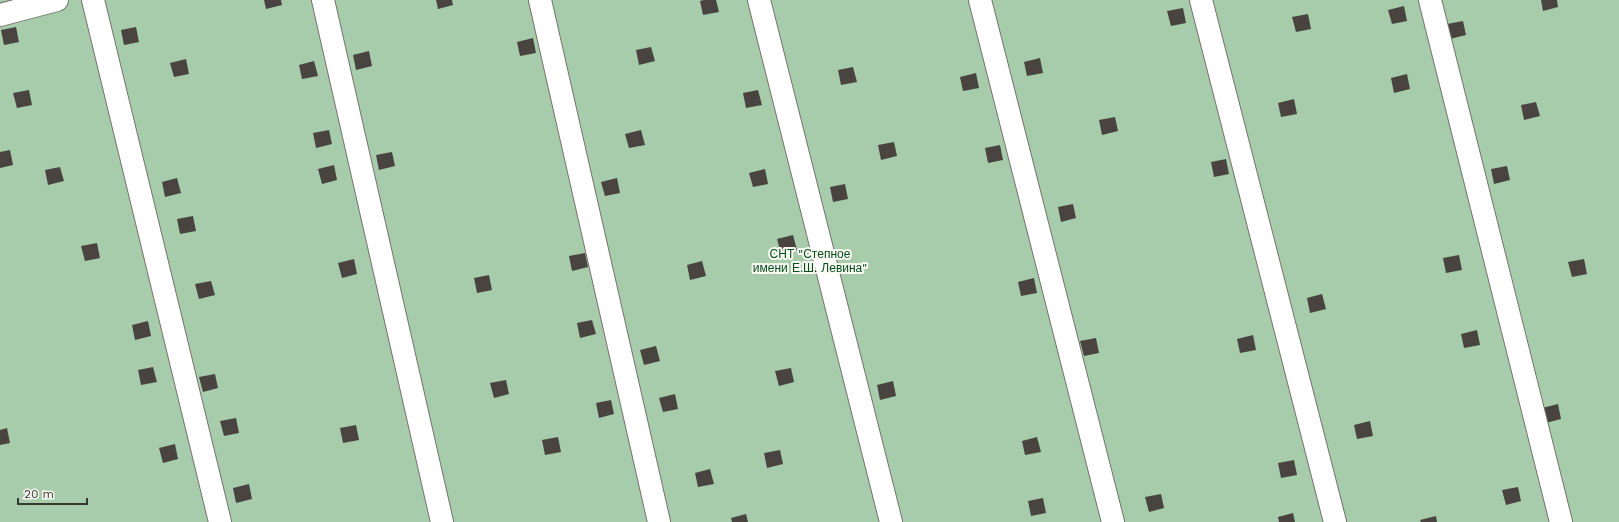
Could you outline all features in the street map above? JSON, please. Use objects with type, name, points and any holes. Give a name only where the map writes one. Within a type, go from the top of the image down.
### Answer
[{"type":"street","points":[[0,15],[56,0]]},
{"type":"street","points":[[93,0],[220,522]]},
{"type":"street","points":[[323,0],[442,522]]},
{"type":"street","points":[[540,0],[659,522]]},
{"type":"street","points":[[759,0],[891,522]]},
{"type":"street","points":[[980,0],[1113,522]]},
{"type":"street","points":[[1201,0],[1335,522]]},
{"type":"street","points":[[1430,0],[1561,522]]},
{"type":"green space","name":"СНТ \"Степное имени Е.Ш. Левина\"","points":[[0,0],[1619,0],[1619,522],[0,522]]},
{"type":"building","points":[[264,0],[281,0],[282,5],[266,9]]},
{"type":"building","points":[[436,0],[452,0],[453,5],[438,9]]},
{"type":"building","points":[[716,0],[719,12],[703,15],[700,1]]},
{"type":"building","points":[[1541,0],[1557,0],[1558,7],[1543,11]]},
{"type":"building","points":[[1404,6],[1407,21],[1392,24],[1388,10]]},
{"type":"building","points":[[1183,8],[1186,23],[1171,26],[1167,11]]},
{"type":"building","points":[[1308,14],[1311,29],[1296,32],[1292,17]]},
{"type":"building","points":[[1463,21],[1466,35],[1450,39],[1447,24]]},
{"type":"building","points":[[16,27],[19,42],[4,45],[1,30]]},
{"type":"building","points":[[136,27],[139,42],[124,45],[121,30]]},
{"type":"building","points":[[533,38],[536,53],[520,56],[517,42]]},
{"type":"building","points":[[651,47],[655,61],[639,65],[636,50]]},
{"type":"building","points":[[369,51],[372,66],[356,70],[353,55]]},
{"type":"building","points":[[1040,58],[1043,73],[1027,76],[1024,62]]},
{"type":"building","points":[[186,59],[189,74],[174,77],[170,63]]},
{"type":"building","points":[[314,61],[318,76],[302,79],[299,65]]},
{"type":"building","points":[[853,67],[857,82],[841,85],[838,70]]},
{"type":"building","points":[[976,73],[979,88],[963,91],[960,77]]},
{"type":"building","points":[[1407,74],[1410,89],[1394,93],[1391,78]]},
{"type":"building","points":[[29,90],[32,105],[17,108],[13,93]]},
{"type":"building","points":[[758,90],[762,105],[746,108],[743,93]]},
{"type":"building","points":[[1294,99],[1297,114],[1281,117],[1278,103]]},
{"type":"building","points":[[1536,102],[1540,116],[1524,120],[1521,105]]},
{"type":"building","points":[[1115,117],[1118,131],[1102,135],[1099,120]]},
{"type":"building","points":[[329,130],[332,144],[316,148],[313,133]]},
{"type":"building","points":[[641,130],[645,145],[629,148],[625,134]]},
{"type":"building","points":[[894,142],[897,156],[881,160],[878,145]]},
{"type":"building","points":[[1000,145],[1003,160],[988,163],[985,148]]},
{"type":"building","points":[[10,150],[13,165],[0,168],[0,152]]},
{"type":"building","points":[[392,152],[395,166],[379,170],[376,155]]},
{"type":"building","points":[[1226,159],[1229,174],[1214,177],[1211,162]]},
{"type":"building","points":[[334,165],[337,180],[322,184],[318,169]]},
{"type":"building","points":[[1507,166],[1510,180],[1494,184],[1491,169]]},
{"type":"building","points":[[60,167],[64,181],[48,185],[45,170]]},
{"type":"building","points":[[765,169],[768,184],[753,187],[749,173]]},
{"type":"building","points":[[177,178],[181,193],[165,197],[162,182]]},
{"type":"building","points":[[617,178],[620,193],[605,196],[601,182]]},
{"type":"building","points":[[845,184],[848,199],[833,202],[830,187]]},
{"type":"building","points":[[1073,204],[1076,218],[1061,222],[1058,207]]},
{"type":"building","points":[[193,216],[196,231],[180,234],[177,219]]},
{"type":"building","points":[[793,235],[797,250],[781,254],[777,239]]},
{"type":"building","points":[[97,243],[100,258],[85,261],[81,246]]},
{"type":"building","points":[[585,253],[588,267],[572,271],[569,256]]},
{"type":"building","points":[[1459,255],[1462,270],[1446,273],[1443,258]]},
{"type":"building","points":[[354,259],[357,274],[342,278],[338,263]]},
{"type":"building","points":[[1584,259],[1587,274],[1572,277],[1568,262]]},
{"type":"building","points":[[702,261],[706,276],[690,280],[687,265]]},
{"type":"building","points":[[489,275],[492,290],[477,293],[474,278]]},
{"type":"building","points":[[1034,278],[1037,293],[1021,296],[1018,282]]},
{"type":"building","points":[[211,281],[215,295],[199,299],[195,284]]},
{"type":"building","points":[[1322,294],[1326,309],[1310,313],[1307,298]]},
{"type":"building","points":[[592,320],[596,334],[580,338],[577,323]]},
{"type":"building","points":[[148,321],[151,336],[135,340],[132,325]]},
{"type":"building","points":[[1477,330],[1480,345],[1464,348],[1461,334]]},
{"type":"building","points":[[1253,335],[1256,350],[1240,353],[1237,339]]},
{"type":"building","points":[[1096,338],[1099,353],[1084,356],[1080,341]]},
{"type":"building","points":[[656,346],[660,361],[644,365],[640,350]]},
{"type":"building","points":[[153,367],[157,382],[141,385],[138,370]]},
{"type":"building","points":[[791,368],[794,382],[779,386],[775,371]]},
{"type":"building","points":[[215,374],[218,388],[203,392],[199,377]]},
{"type":"building","points":[[506,380],[509,394],[494,398],[490,383]]},
{"type":"building","points":[[893,381],[896,396],[880,400],[877,385]]},
{"type":"building","points":[[675,394],[678,409],[663,412],[659,398]]},
{"type":"building","points":[[611,400],[614,414],[599,418],[596,403]]},
{"type":"building","points":[[1558,404],[1561,419],[1546,423],[1542,408]]},
{"type":"building","points":[[236,418],[239,433],[224,436],[220,421]]},
{"type":"building","points":[[1370,421],[1373,436],[1357,439],[1354,425]]},
{"type":"building","points":[[356,425],[359,440],[343,443],[340,428]]},
{"type":"building","points":[[7,428],[10,443],[0,445],[0,430]]},
{"type":"building","points":[[558,437],[561,452],[545,455],[542,440]]},
{"type":"building","points":[[1037,437],[1041,452],[1025,455],[1022,441]]},
{"type":"building","points":[[175,444],[178,459],[163,463],[159,448]]},
{"type":"building","points":[[780,450],[783,464],[767,468],[764,453]]},
{"type":"building","points":[[1294,460],[1297,475],[1281,478],[1278,463]]},
{"type":"building","points":[[710,469],[714,484],[698,487],[695,473]]},
{"type":"building","points":[[249,484],[252,499],[236,503],[233,488]]},
{"type":"building","points":[[1518,487],[1521,501],[1506,505],[1502,490]]},
{"type":"building","points":[[1161,494],[1164,508],[1149,512],[1145,497]]},
{"type":"building","points":[[1043,498],[1046,513],[1031,516],[1028,501]]},
{"type":"building","points":[[1293,513],[1295,522],[1279,522],[1278,517]]},
{"type":"building","points":[[746,514],[748,522],[732,522],[731,518]]},
{"type":"building","points":[[1436,516],[1437,522],[1421,522],[1420,520]]}]
